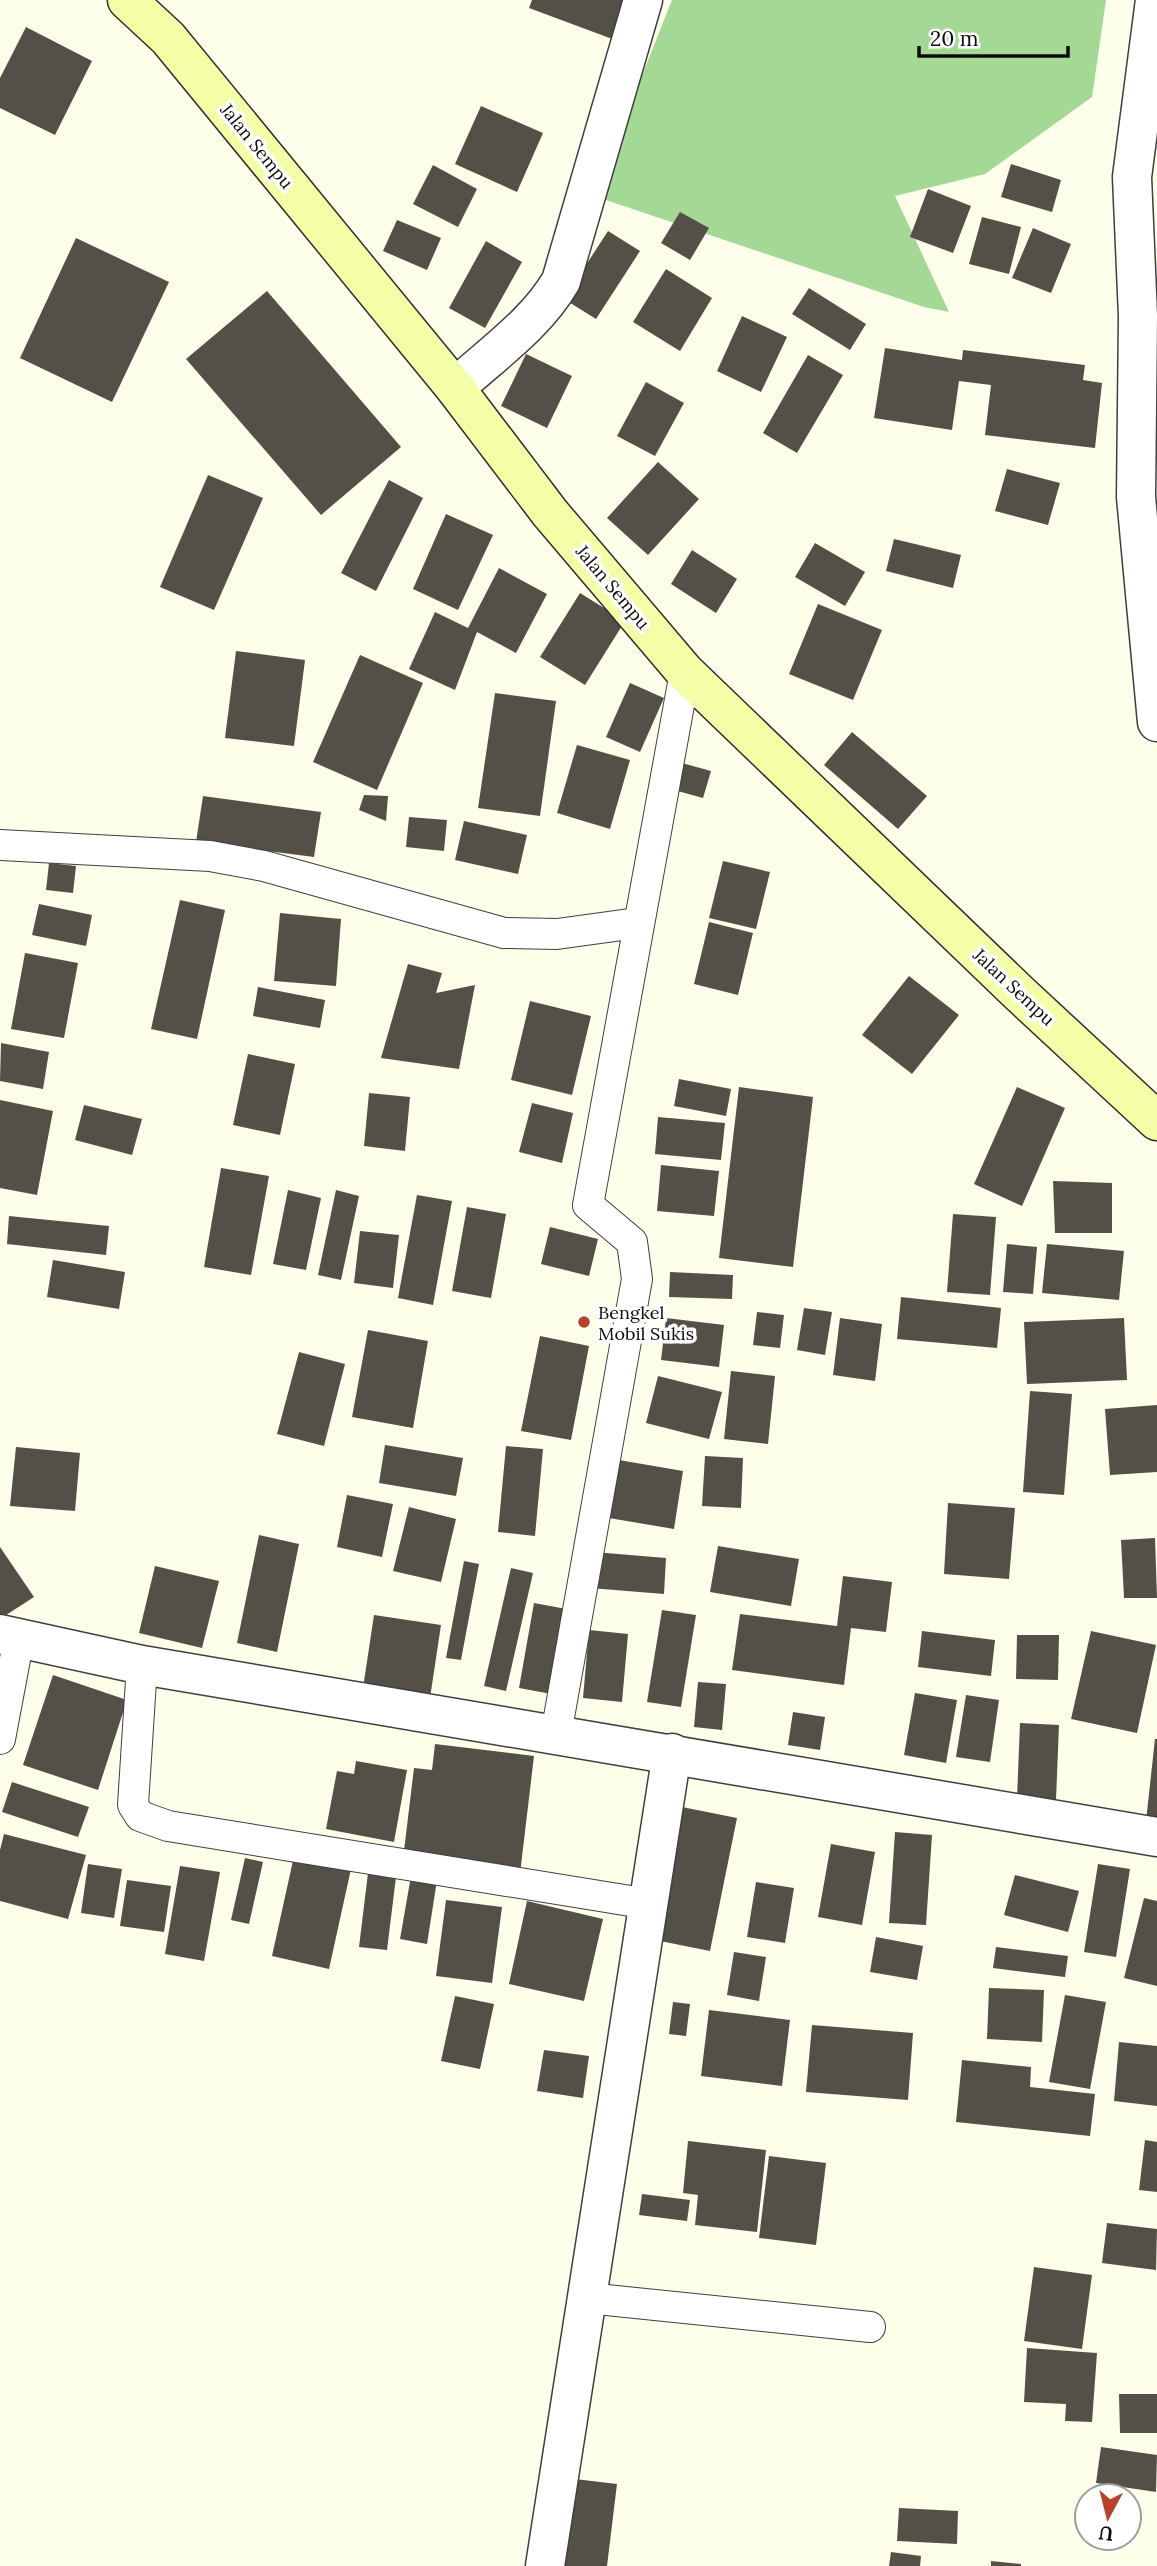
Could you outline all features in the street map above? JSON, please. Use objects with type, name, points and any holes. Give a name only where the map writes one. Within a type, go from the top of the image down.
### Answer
[{"type":"main road","name":"Jalan Sempu","points":[[140,5],[455,388],[550,513],[685,672],[1018,993],[1157,1121]]},
{"type":"street","points":[[455,388],[535,316],[561,281],[643,0]]},
{"type":"street","points":[[1155,0],[1132,177],[1138,316],[1147,368],[1136,497],[1157,722]]},
{"type":"street","points":[[10,1636],[142,1665],[1157,1837]]},
{"type":"street","points":[[545,2566],[673,1753]]},
{"type":"lane","points":[[556,1734],[638,1279],[632,1242],[588,1205],[637,923],[685,672]]},
{"type":"lane","points":[[0,845],[209,856],[264,866],[504,933],[557,934],[637,923]]},
{"type":"lane","points":[[0,1738],[10,1636]]},
{"type":"lane","points":[[142,1665],[133,1805],[140,1816],[168,1826],[649,1904]]},
{"type":"lane","points":[[587,2298],[870,2326]]},
{"type":"green space","points":[[672,0],[1106,0],[1092,97],[985,174],[895,196],[949,312],[924,307],[594,196]]},
{"type":"building","points":[[532,0],[630,0],[615,40],[529,8]]},
{"type":"building","points":[[26,27],[92,61],[55,135],[0,108],[0,78]]},
{"type":"building","points":[[481,106],[543,133],[517,192],[455,164]]},
{"type":"building","points":[[1011,164],[1061,180],[1052,212],[1001,197]]},
{"type":"building","points":[[433,165],[477,189],[458,227],[413,204]]},
{"type":"building","points":[[928,189],[971,206],[953,253],[910,237]]},
{"type":"building","points":[[680,212],[709,228],[690,260],[661,243]]},
{"type":"building","points":[[982,217],[1021,227],[1009,274],[969,264]]},
{"type":"building","points":[[397,220],[441,238],[427,270],[383,251]]},
{"type":"building","points":[[1033,228],[1071,244],[1051,293],[1012,278]]},
{"type":"building","points":[[608,231],[640,251],[596,319],[564,299]]},
{"type":"building","points":[[76,238],[169,282],[112,402],[20,358]]},
{"type":"building","points":[[486,241],[522,262],[485,328],[449,308]]},
{"type":"building","points":[[666,269],[712,298],[680,351],[633,322]]},
{"type":"building","points":[[809,288],[866,324],[850,350],[792,314]]},
{"type":"building","points":[[267,291],[401,447],[321,515],[186,359]]},
{"type":"building","points":[[742,316],[787,337],[761,392],[717,371]]},
{"type":"building","points":[[885,348],[962,360],[963,350],[1085,365],[1083,380],[1102,383],[1095,448],[985,435],[991,385],[959,381],[952,430],[874,418]]},
{"type":"building","points":[[526,354],[572,376],[547,428],[501,406]]},
{"type":"building","points":[[808,355],[843,375],[797,453],[763,433]]},
{"type":"building","points":[[646,382],[684,403],[655,456],[617,436]]},
{"type":"building","points":[[658,462],[699,499],[648,555],[607,518]]},
{"type":"building","points":[[1007,469],[1060,483],[1048,525],[995,511]]},
{"type":"building","points":[[208,475],[263,498],[214,610],[160,587]]},
{"type":"building","points":[[389,480],[423,498],[376,591],[341,573]]},
{"type":"building","points":[[446,514],[493,535],[458,610],[413,589]]},
{"type":"building","points":[[894,539],[961,555],[953,588],[886,571]]},
{"type":"building","points":[[815,543],[865,572],[845,606],[795,577]]},
{"type":"building","points":[[692,550],[737,579],[716,613],[671,584]]},
{"type":"building","points":[[499,568],[547,594],[516,653],[477,632],[455,690],[409,669],[435,612],[468,628]]},
{"type":"building","points":[[580,593],[625,621],[585,685],[540,657]]},
{"type":"building","points":[[818,604],[882,630],[853,700],[789,674]]},
{"type":"building","points":[[236,651],[305,660],[294,746],[225,738]]},
{"type":"building","points":[[360,655],[423,683],[377,790],[313,762]]},
{"type":"building","points":[[630,683],[664,698],[640,752],[606,737]]},
{"type":"building","points":[[495,693],[556,701],[540,816],[478,808]]},
{"type":"building","points":[[852,732],[927,796],[898,829],[824,765]]},
{"type":"building","points":[[577,745],[630,760],[610,829],[557,813]]},
{"type":"building","points":[[682,763],[711,771],[703,798],[674,790]]},
{"type":"building","points":[[364,795],[388,796],[386,821],[359,810]]},
{"type":"building","points":[[203,796],[321,812],[314,857],[196,842]]},
{"type":"building","points":[[409,817],[447,820],[444,851],[406,847]]},
{"type":"building","points":[[464,821],[527,835],[518,874],[455,860]]},
{"type":"building","points":[[723,861],[770,872],[756,929],[709,918]]},
{"type":"building","points":[[49,863],[76,866],[73,893],[46,890]]},
{"type":"building","points":[[180,900],[225,910],[197,1039],[151,1029]]},
{"type":"building","points":[[39,904],[92,915],[86,946],[32,935]]},
{"type":"building","points":[[280,913],[341,919],[336,986],[274,981]]},
{"type":"building","points":[[709,922],[753,933],[738,995],[694,984]]},
{"type":"building","points":[[25,953],[78,963],[64,1038],[11,1029]]},
{"type":"building","points":[[408,964],[442,973],[436,993],[475,985],[459,1069],[381,1058]]},
{"type":"building","points":[[909,976],[959,1015],[912,1074],[862,1035]]},
{"type":"building","points":[[258,987],[325,1000],[320,1028],[253,1016]]},
{"type":"building","points":[[530,1001],[591,1016],[572,1095],[511,1080]]},
{"type":"building","points":[[1,1043],[49,1052],[43,1089],[0,1081]]},
{"type":"building","points":[[248,1054],[295,1064],[280,1135],[233,1125]]},
{"type":"building","points":[[679,1079],[731,1089],[726,1116],[674,1106]]},
{"type":"building","points":[[739,1087],[813,1097],[793,1267],[719,1258]]},
{"type":"building","points":[[1017,1087],[1065,1108],[1022,1206],[974,1184]]},
{"type":"building","points":[[369,1093],[410,1097],[405,1151],[364,1146]]},
{"type":"building","points":[[0,1100],[53,1111],[37,1195],[0,1188]]},
{"type":"building","points":[[532,1103],[573,1113],[562,1163],[519,1152]]},
{"type":"building","points":[[84,1105],[142,1119],[132,1155],[75,1140]]},
{"type":"building","points":[[658,1117],[725,1123],[721,1160],[655,1154]]},
{"type":"building","points":[[661,1165],[719,1171],[714,1216],[657,1211]]},
{"type":"building","points":[[221,1168],[269,1176],[251,1275],[204,1267]]},
{"type":"building","points":[[1053,1181],[1112,1183],[1112,1233],[1055,1233]]},
{"type":"building","points":[[288,1190],[321,1198],[306,1270],[273,1264]]},
{"type":"building","points":[[336,1190],[359,1196],[341,1280],[318,1275]]},
{"type":"building","points":[[417,1195],[452,1201],[433,1305],[398,1298]]},
{"type":"building","points":[[467,1207],[506,1214],[491,1298],[452,1291]]},
{"type":"building","points":[[953,1214],[996,1217],[990,1295],[947,1292]]},
{"type":"building","points":[[9,1216],[109,1226],[106,1255],[7,1244]]},
{"type":"building","points":[[550,1227],[598,1239],[589,1276],[541,1264]]},
{"type":"building","points":[[360,1231],[399,1235],[393,1288],[354,1283]]},
{"type":"building","points":[[1007,1244],[1037,1247],[1033,1294],[1003,1292]]},
{"type":"building","points":[[1047,1244],[1124,1251],[1119,1300],[1042,1293]]},
{"type":"building","points":[[53,1260],[125,1272],[119,1309],[47,1297]]},
{"type":"building","points":[[670,1272],[733,1275],[732,1299],[669,1297]]},
{"type":"building","points":[[901,1297],[1001,1308],[997,1348],[897,1339]]},
{"type":"building","points":[[804,1308],[832,1312],[825,1355],[797,1350]]},
{"type":"building","points":[[757,1312],[784,1315],[780,1348],[753,1345]]},
{"type":"building","points":[[666,1318],[724,1325],[719,1367],[661,1360]]},
{"type":"building","points":[[840,1318],[882,1324],[875,1381],[833,1375]]},
{"type":"building","points":[[1124,1318],[1127,1380],[1027,1384],[1024,1322]]},
{"type":"building","points":[[368,1330],[428,1341],[413,1428],[352,1417]]},
{"type":"building","points":[[540,1336],[589,1346],[571,1440],[521,1431]]},
{"type":"building","points":[[299,1352],[345,1364],[324,1446],[277,1434]]},
{"type":"building","points":[[731,1371],[775,1376],[768,1444],[724,1439]]},
{"type":"building","points":[[658,1376],[722,1392],[709,1439],[646,1423]]},
{"type":"building","points":[[1030,1391],[1072,1394],[1064,1495],[1023,1492]]},
{"type":"building","points":[[1157,1405],[1157,1472],[1110,1475],[1105,1409]]},
{"type":"building","points":[[385,1445],[463,1458],[456,1496],[379,1483]]},
{"type":"building","points":[[506,1446],[543,1449],[535,1536],[498,1532]]},
{"type":"building","points":[[16,1447],[80,1453],[75,1511],[10,1506]]},
{"type":"building","points":[[705,1456],[743,1458],[741,1508],[702,1506]]},
{"type":"building","points":[[613,1459],[683,1471],[674,1529],[603,1517]]},
{"type":"building","points":[[347,1495],[393,1504],[382,1557],[337,1547]]},
{"type":"building","points":[[948,1503],[1015,1508],[1009,1579],[944,1574]]},
{"type":"building","points":[[409,1507],[456,1519],[441,1582],[393,1571]]},
{"type":"building","points":[[259,1535],[299,1544],[277,1652],[237,1643]]},
{"type":"building","points":[[1155,1538],[1157,1598],[1124,1598],[1121,1540]]},
{"type":"building","points":[[718,1546],[799,1559],[791,1606],[710,1592]]},
{"type":"building","points":[[0,1547],[34,1597],[0,1619]]},
{"type":"building","points":[[594,1552],[666,1558],[664,1594],[590,1588]]},
{"type":"building","points":[[464,1561],[479,1564],[461,1660],[446,1658]]},
{"type":"building","points":[[155,1566],[219,1581],[202,1648],[139,1633]]},
{"type":"building","points":[[511,1568],[533,1573],[506,1691],[484,1686]]},
{"type":"building","points":[[843,1576],[892,1582],[886,1632],[851,1628],[844,1685],[732,1670],[740,1614],[837,1626]]},
{"type":"building","points":[[534,1603],[572,1610],[557,1695],[519,1688]]},
{"type":"building","points":[[662,1610],[696,1615],[681,1707],[647,1702]]},
{"type":"building","points":[[374,1615],[441,1625],[430,1698],[363,1688]]},
{"type":"building","points":[[589,1630],[628,1634],[622,1702],[583,1698]]},
{"type":"building","points":[[922,1631],[995,1640],[991,1676],[918,1667]]},
{"type":"building","points":[[1091,1631],[1156,1645],[1137,1733],[1071,1719]]},
{"type":"building","points":[[1017,1635],[1059,1635],[1058,1680],[1016,1679]]},
{"type":"building","points":[[53,1675],[127,1700],[98,1790],[23,1765]]},
{"type":"building","points":[[698,1682],[726,1684],[722,1730],[694,1727]]},
{"type":"building","points":[[915,1693],[957,1700],[946,1763],[904,1755]]},
{"type":"building","points":[[966,1695],[999,1700],[990,1762],[956,1757]]},
{"type":"building","points":[[793,1712],[825,1717],[820,1750],[788,1745]]},
{"type":"building","points":[[1020,1723],[1059,1725],[1056,1800],[1017,1798]]},
{"type":"building","points":[[1157,1739],[1157,1822],[1146,1821]]},
{"type":"building","points":[[435,1744],[534,1756],[520,1874],[403,1859],[414,1768],[432,1770]]},
{"type":"building","points":[[356,1761],[407,1770],[394,1842],[326,1829],[337,1771],[354,1774]]},
{"type":"building","points":[[12,1782],[89,1807],[78,1837],[2,1812]]},
{"type":"building","points":[[682,1807],[737,1818],[710,1951],[655,1940]]},
{"type":"building","points":[[895,1832],[932,1835],[926,1925],[889,1923]]},
{"type":"building","points":[[4,1834],[86,1855],[68,1919],[0,1901],[0,1850]]},
{"type":"building","points":[[831,1844],[875,1852],[862,1925],[818,1917]]},
{"type":"building","points":[[294,1856],[351,1869],[329,1969],[272,1956]]},
{"type":"building","points":[[245,1858],[263,1862],[249,1924],[231,1920]]},
{"type":"building","points":[[88,1864],[122,1869],[114,1918],[81,1913]]},
{"type":"building","points":[[1098,1864],[1130,1869],[1116,1957],[1084,1952]]},
{"type":"building","points":[[180,1866],[220,1872],[204,1961],[165,1954]]},
{"type":"building","points":[[368,1873],[396,1877],[387,1950],[359,1947]]},
{"type":"building","points":[[1015,1875],[1079,1891],[1068,1932],[1004,1915]]},
{"type":"building","points":[[411,1876],[437,1880],[427,1944],[400,1939]]},
{"type":"building","points":[[127,1880],[171,1886],[164,1932],[120,1926]]},
{"type":"building","points":[[756,1882],[794,1888],[785,1943],[747,1937]]},
{"type":"building","points":[[1144,1898],[1157,1901],[1157,1986],[1124,1978]]},
{"type":"building","points":[[446,1900],[502,1907],[492,1983],[436,1976]]},
{"type":"building","points":[[527,1901],[603,1919],[584,2001],[509,1984]]},
{"type":"building","points":[[876,1937],[923,1946],[917,1980],[870,1972]]},
{"type":"building","points":[[996,1947],[1068,1956],[1065,1977],[993,1968]]},
{"type":"building","points":[[734,1952],[766,1957],[759,2001],[727,1995]]},
{"type":"building","points":[[989,1988],[1044,1990],[1042,2042],[987,2039]]},
{"type":"building","points":[[1065,1995],[1106,2002],[1090,2089],[1049,2082]]},
{"type":"building","points":[[455,1996],[494,2004],[480,2069],[441,2061]]},
{"type":"building","points":[[673,2002],[690,2004],[686,2036],[669,2034]]},
{"type":"building","points":[[709,2010],[790,2020],[782,2086],[701,2076]]},
{"type":"building","points":[[812,2025],[913,2033],[908,2100],[806,2092]]},
{"type":"building","points":[[1119,2042],[1157,2046],[1157,2106],[1114,2101]]},
{"type":"building","points":[[544,2050],[589,2056],[583,2098],[537,2091]]},
{"type":"building","points":[[962,2060],[1031,2067],[1030,2087],[1095,2094],[1090,2136],[956,2122]]},
{"type":"building","points":[[1145,2140],[1157,2142],[1157,2192],[1139,2190]]},
{"type":"building","points":[[688,2141],[766,2150],[757,2232],[695,2225],[698,2195],[683,2193]]},
{"type":"building","points":[[769,2156],[826,2163],[816,2245],[759,2238]]},
{"type":"building","points":[[642,2194],[690,2200],[687,2221],[639,2215]]},
{"type":"building","points":[[1107,2223],[1157,2229],[1156,2270],[1102,2263]]},
{"type":"building","points":[[1034,2267],[1092,2275],[1082,2349],[1024,2341]]},
{"type":"building","points":[[1027,2348],[1097,2353],[1092,2422],[1065,2421],[1066,2404],[1024,2402]]},
{"type":"building","points":[[1119,2394],[1157,2394],[1157,2433],[1120,2433]]},
{"type":"building","points":[[1101,2447],[1157,2455],[1156,2492],[1143,2490],[1143,2482],[1096,2482]]},
{"type":"building","points":[[575,2479],[617,2484],[607,2566],[564,2566]]},
{"type":"building","points":[[899,2508],[958,2511],[957,2544],[897,2541]]},
{"type":"building","points":[[891,2552],[921,2556],[920,2566],[889,2566]]},
{"type":"building","points":[[991,2561],[1021,2564],[1021,2566],[991,2566]]},
{"type":"place","name":"Bengkel Mobil Sukis","points":[[584,1322]]}]
